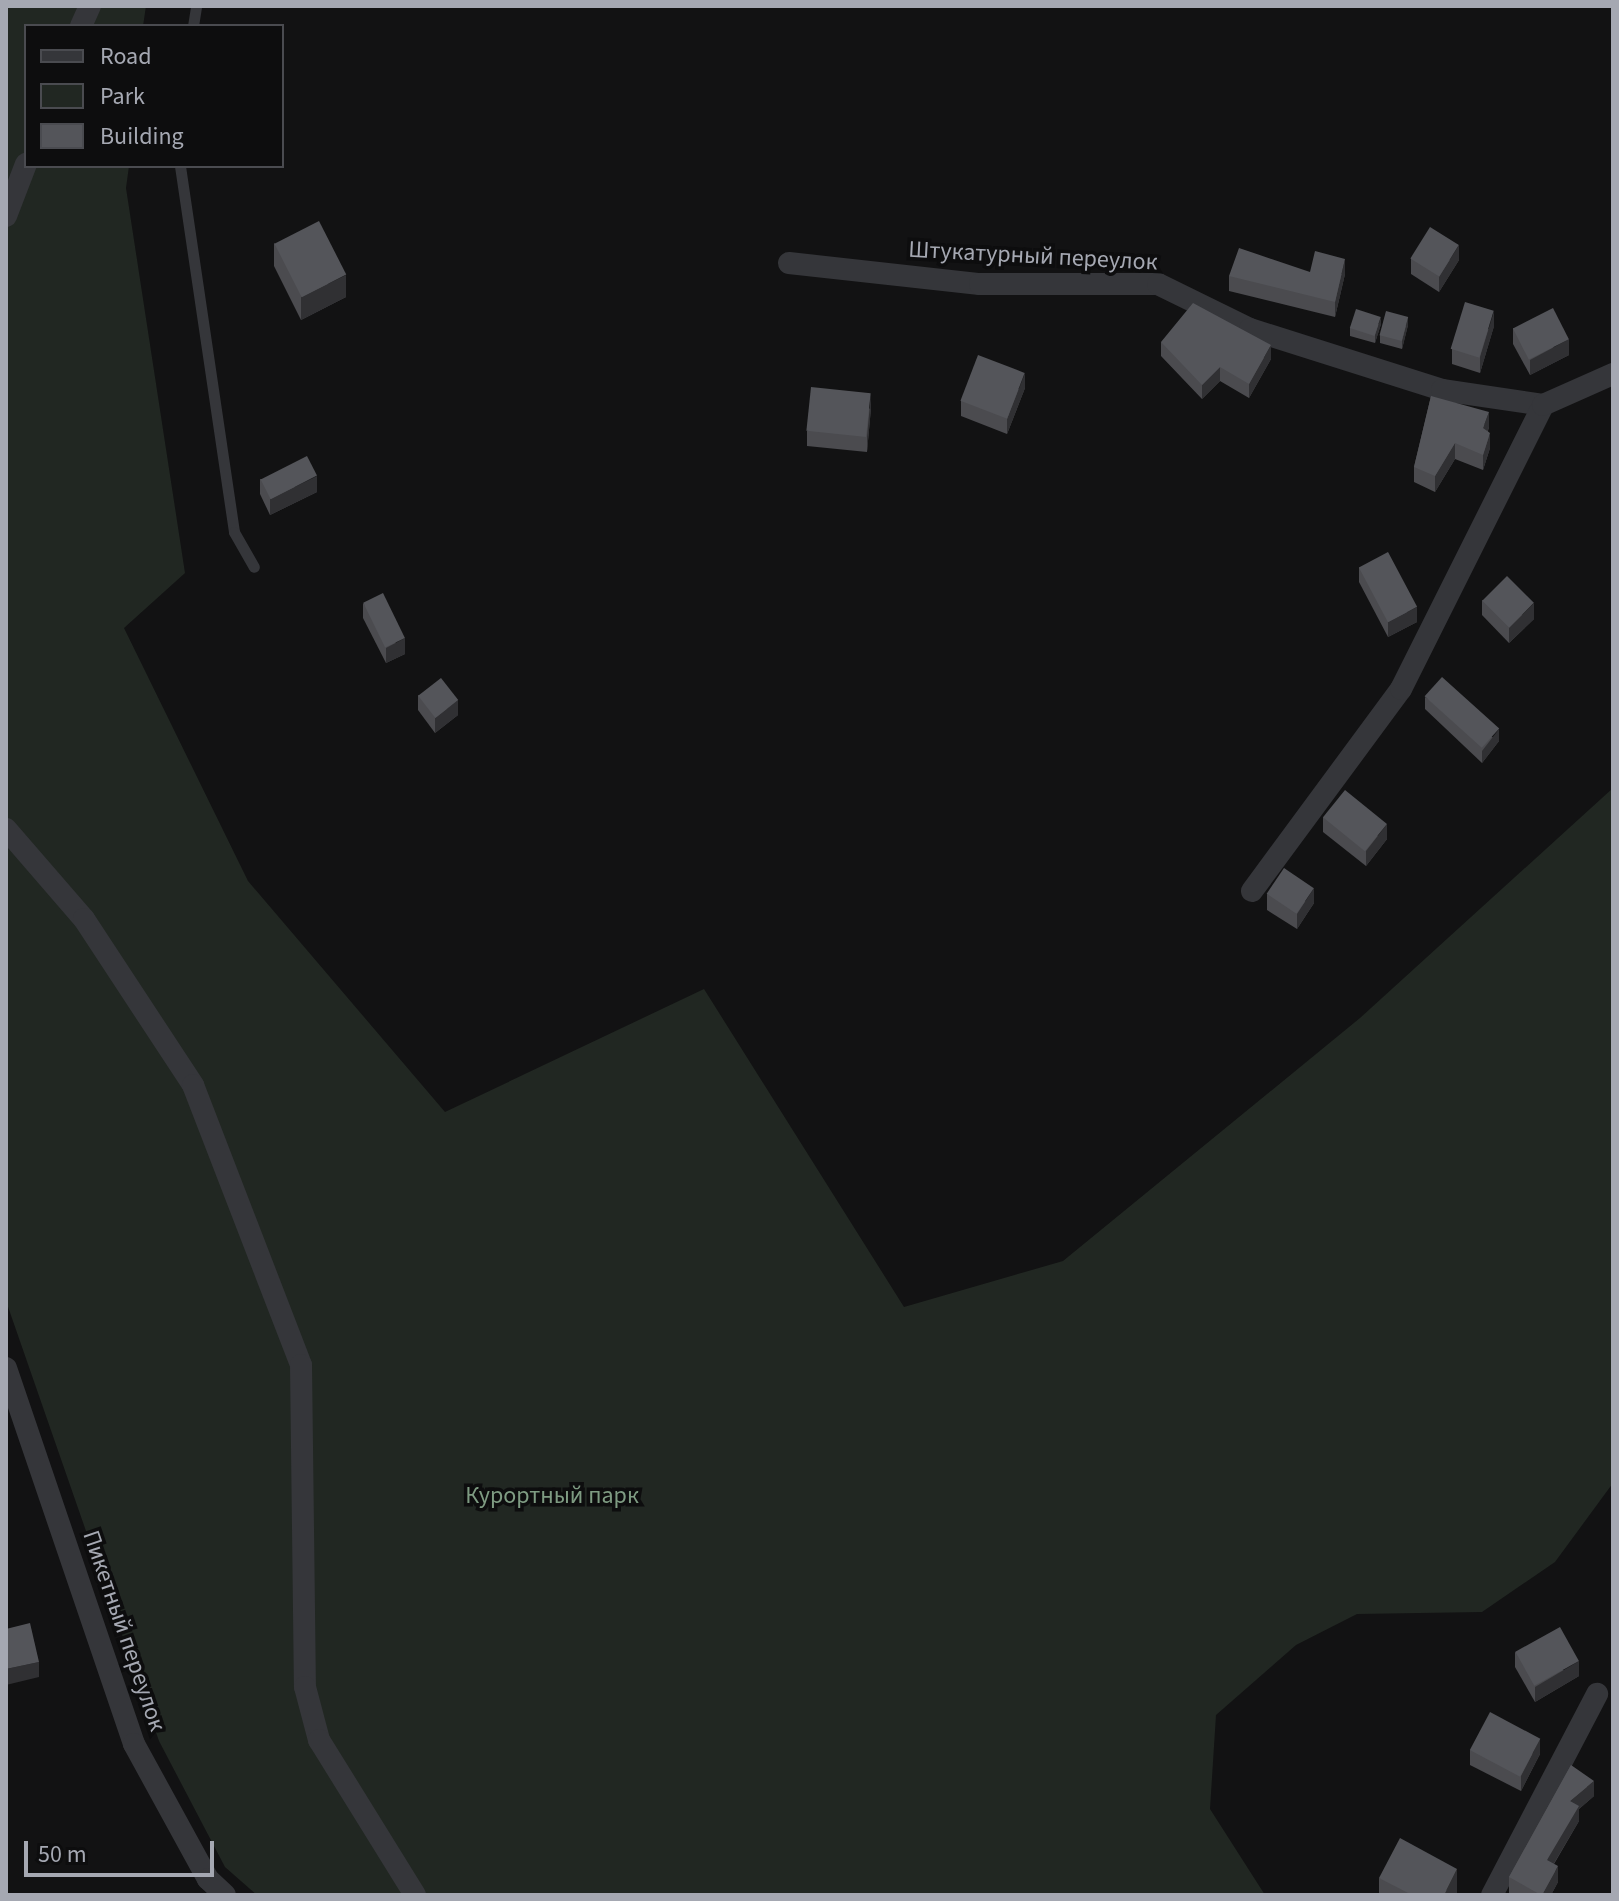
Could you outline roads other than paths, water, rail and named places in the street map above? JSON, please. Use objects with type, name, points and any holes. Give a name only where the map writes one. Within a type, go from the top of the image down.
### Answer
[{"type":"street","points":[[6,216],[24,168]]},
{"type":"street","name":"Штукатурный переулок","points":[[789,263],[980,284],[1158,284],[1250,329],[1442,390],[1543,405]]},
{"type":"street","points":[[1252,891],[1401,689],[1543,405],[1613,374]]},
{"type":"street","points":[[6,829],[84,919],[193,1085],[296,1350],[301,1365],[304,1471],[305,1687],[319,1740],[415,1895]]},
{"type":"street","name":"Пикетный переулок","points":[[6,1368],[134,1744],[208,1879],[225,1895]]},
{"type":"street","points":[[1492,1895],[1597,1694]]},
{"type":"lane","points":[[180,168],[234,532],[254,567]]},
{"type":"park label","name":"Курортный парк","points":[[552,1496]]}]
